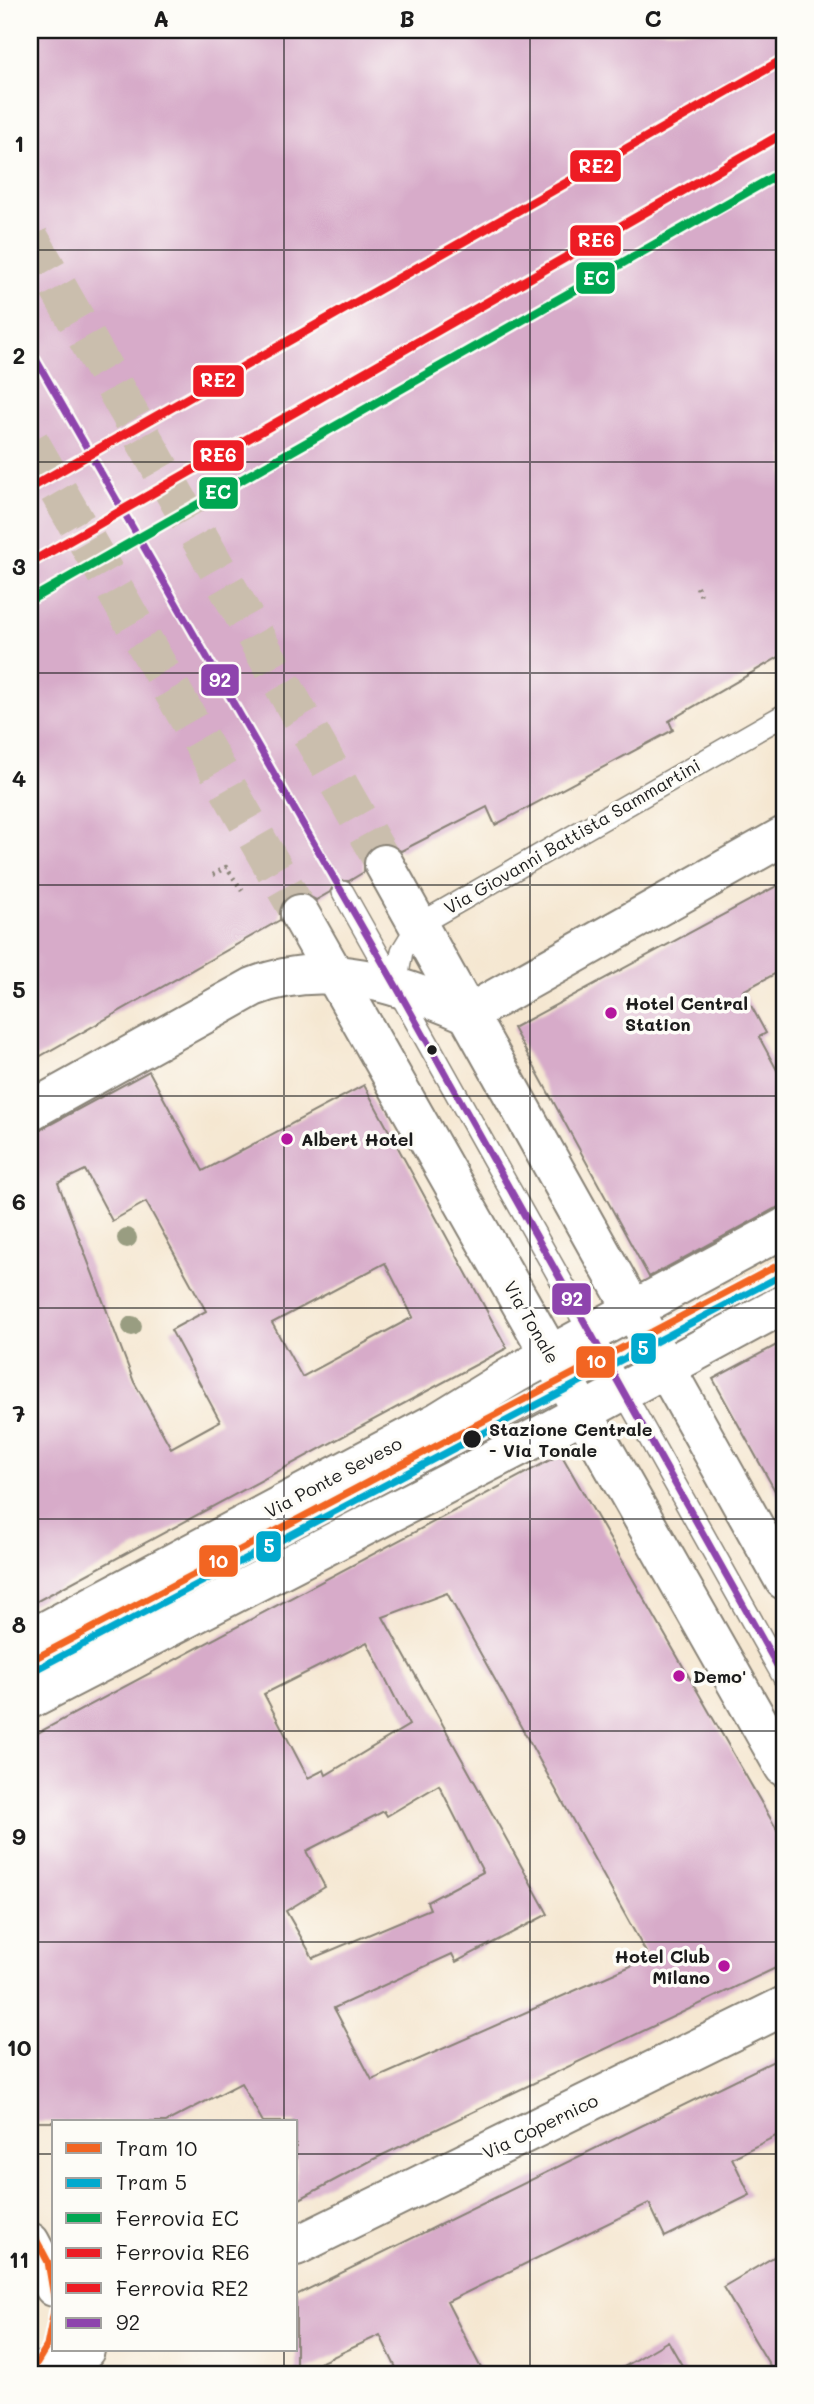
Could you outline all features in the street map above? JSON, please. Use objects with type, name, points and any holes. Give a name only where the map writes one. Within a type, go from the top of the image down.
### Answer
[{"type":"street","points":[[468,1014],[784,836]]},
{"type":"street","points":[[384,864],[784,1580]]},
{"type":"street","name":"Via Tonale","points":[[300,914],[784,1767]]},
{"type":"street","points":[[30,1111],[280,976],[334,973],[396,986],[468,1014]]},
{"type":"street","points":[[650,1340],[784,1228]]},
{"type":"street","points":[[567,1384],[650,1340],[784,1304]]},
{"type":"street","name":"Via Ponte Seveso","points":[[30,1699],[567,1384],[650,1340]]},
{"type":"street","name":"Via Ponte Seveso","points":[[30,1639],[427,1427],[567,1384]]},
{"type":"street","name":"Via Copernico","points":[[298,2245],[784,2006]]},
{"type":"street","points":[[30,2242],[52,2283]]},
{"type":"street","points":[[36,2374],[82,2352]]},
{"type":"street","points":[[87,2352],[101,2374]]},
{"type":"lane","name":"Via Giovanni Battista Sammartini","points":[[418,925],[784,715]]},
{"type":"lane","points":[[343,892],[784,1678]]},
{"type":"lane","points":[[396,986],[402,951],[418,925]]},
{"type":"lane","points":[[650,1340],[784,1269]]},
{"type":"lane","name":"Via Ponte Seveso","points":[[30,1668],[567,1384]]},
{"type":"path","points":[[697,587],[702,598]]},
{"type":"path","points":[[213,875],[226,867],[244,893]]},
{"type":"building","points":[[30,30],[784,30],[784,654],[669,721],[673,730],[495,825],[487,807],[401,851],[385,842],[374,845],[365,853],[364,872],[349,881],[336,881],[330,892],[316,900],[301,892],[289,895],[281,904],[280,920],[30,1062]]},
{"type":"building","points":[[784,882],[784,969],[743,991],[766,1033],[759,1037],[784,1083],[784,1206],[649,1277],[513,1028]]},
{"type":"building","points":[[149,1071],[203,1171],[364,1085],[507,1348],[30,1605],[30,1133]],"holes":[[[85,1170],[112,1221],[146,1202],[206,1311],[171,1330],[220,1421],[171,1448],[134,1382],[58,1183]],[[385,1263],[413,1317],[302,1377],[272,1323]]]},
{"type":"building","points":[[784,1341],[784,1507],[713,1379]]},
{"type":"building","points":[[561,1454],[784,1842],[784,1964],[374,2159],[298,2200],[298,2120],[262,2120],[241,2083],[170,2120],[30,2122],[30,1737]],"holes":[[[447,1593],[649,1958],[372,2080],[334,2008],[452,1954],[456,1962],[548,1914],[383,1617]],[[367,1642],[409,1725],[326,1775],[324,1770],[308,1778],[264,1694]],[[439,1785],[483,1872],[427,1902],[430,1909],[313,1958],[286,1911],[325,1887],[306,1851],[384,1811],[387,1816]]]},
{"type":"building","points":[[784,2056],[784,2132],[732,2158],[750,2195],[665,2237],[649,2203],[447,2302],[484,2374],[399,2374],[380,2335],[296,2374],[298,2294]]},
{"type":"building","points":[[784,2251],[784,2374],[775,2374],[723,2287]]},
{"type":"building","points":[[668,2341],[687,2374],[612,2374]]},
{"type":"tunnel","points":[[30,238],[384,864]]},
{"type":"tunnel","points":[[30,442],[300,914]]},
{"type":"tram line","name":"10","points":[[30,1661],[784,1262]]},
{"type":"tram line","name":"5","points":[[35,1670],[784,1274]]},
{"type":"tram line","name":"10","points":[[30,2228],[48,2262],[52,2285]]},
{"type":"tram line","name":"10","points":[[30,2374],[47,2346],[52,2321]]},
{"type":"rail line","name":"RE2","points":[[30,488],[784,59]]},
{"type":"rail line","name":"RE6","points":[[30,563],[784,133]]},
{"type":"rail line","name":"EC","points":[[30,600],[784,171]]},
{"type":"transit line","name":"92","points":[[30,349],[396,986],[784,1678]]},
{"type":"place","name":"Hotel Central Station","points":[[611,1013]]},
{"type":"place","name":"Albert Hotel","points":[[287,1139]]},
{"type":"place","name":"Stazione Centrale - Via Tonale","points":[[472,1439]]},
{"type":"place","name":"Demo'","points":[[679,1676]]},
{"type":"place","name":"Hotel Club Milano","points":[[724,1966]]}]
